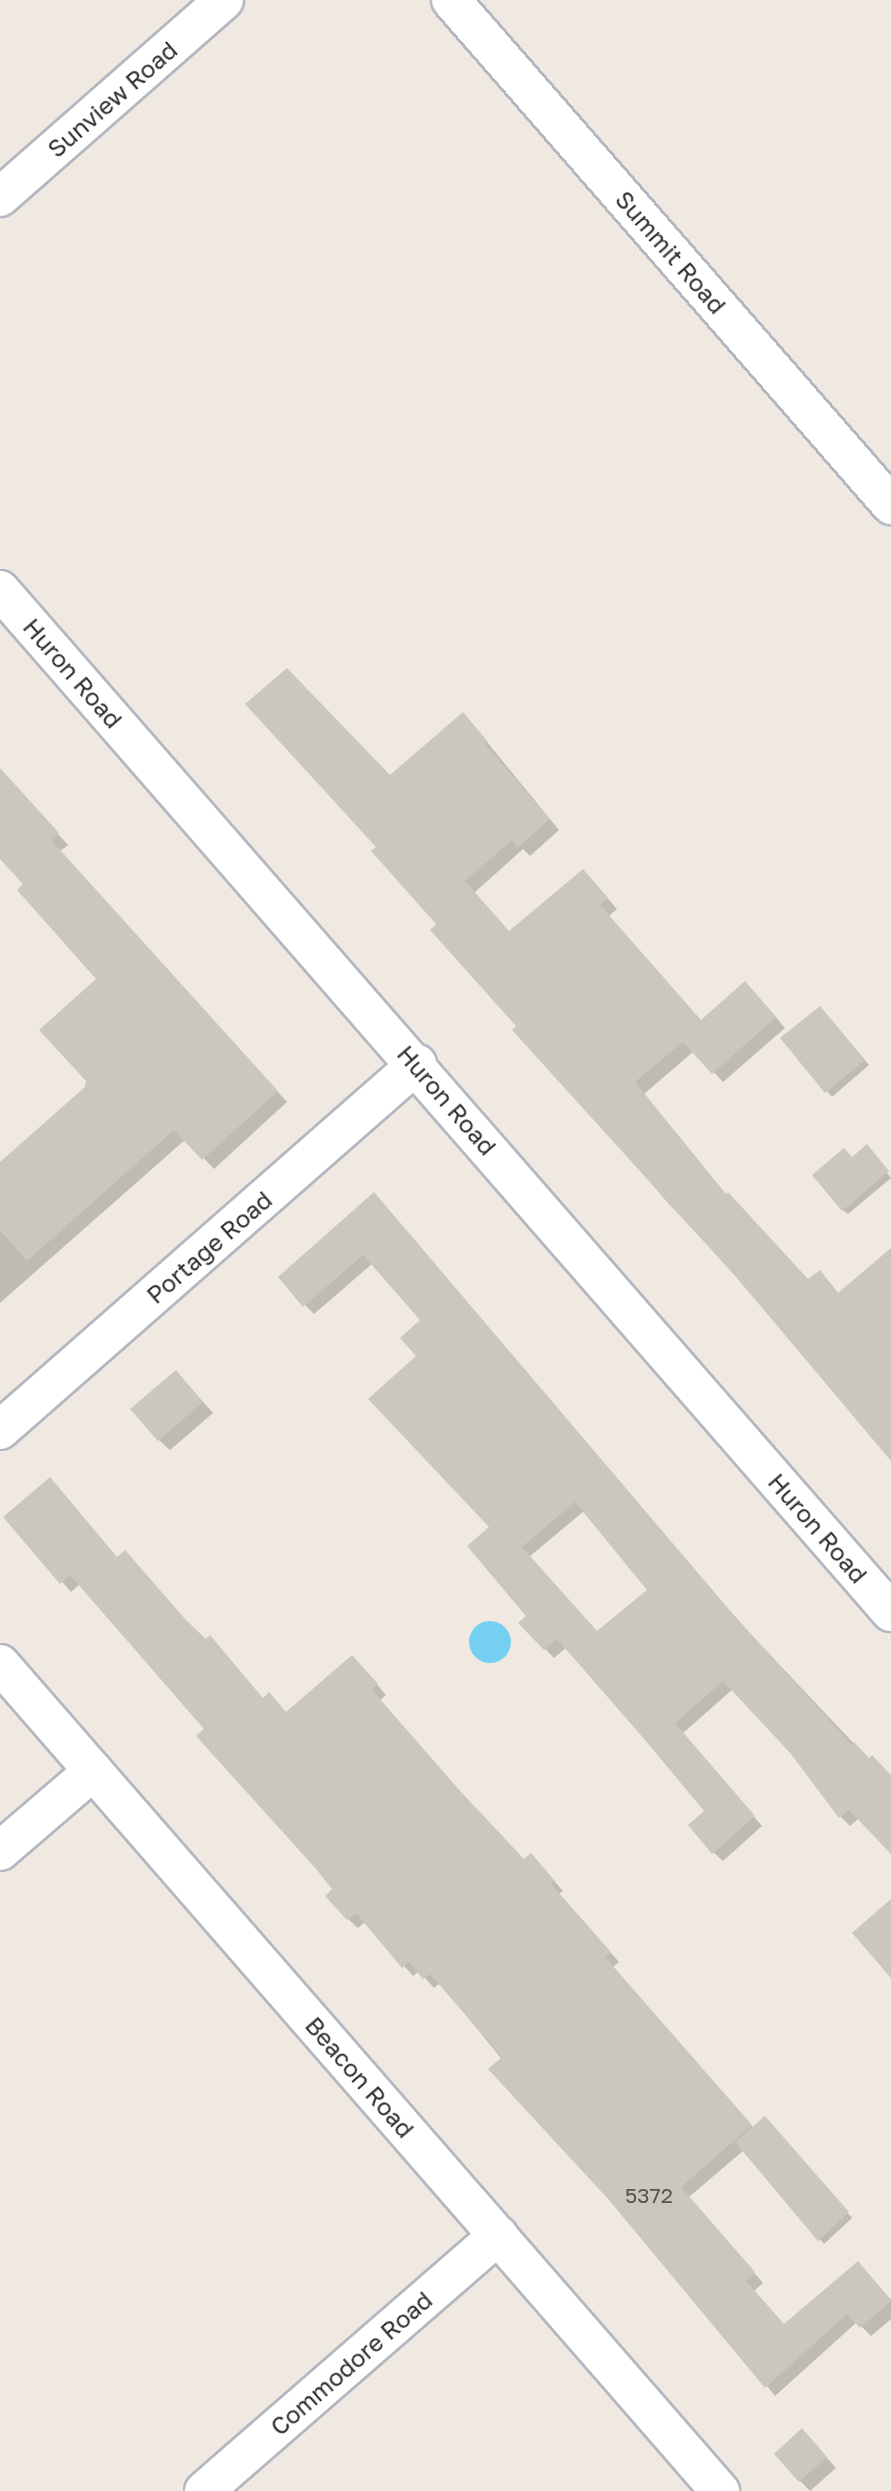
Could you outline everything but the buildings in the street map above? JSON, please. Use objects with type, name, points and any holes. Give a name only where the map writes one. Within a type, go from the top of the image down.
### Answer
[{"type":"street","name":"Sunview Road","points":[[0,197],[225,0]]},
{"type":"street","name":"Summit Road","points":[[450,0],[891,505]]},
{"type":"street","name":"Huron Road","points":[[0,590],[417,1064],[891,1612]]},
{"type":"street","name":"Portage Road","points":[[0,1430],[417,1064]]},
{"type":"street","name":"Beacon Road","points":[[0,1664],[720,2491]]},
{"type":"street","points":[[0,1852],[93,1770]]},
{"type":"street","name":"Commodore Road","points":[[204,2491],[498,2235]]},
{"type":"water","points":[[490,1621],[505,1627],[511,1642],[505,1657],[490,1663],[475,1657],[469,1642],[475,1627]]}]
